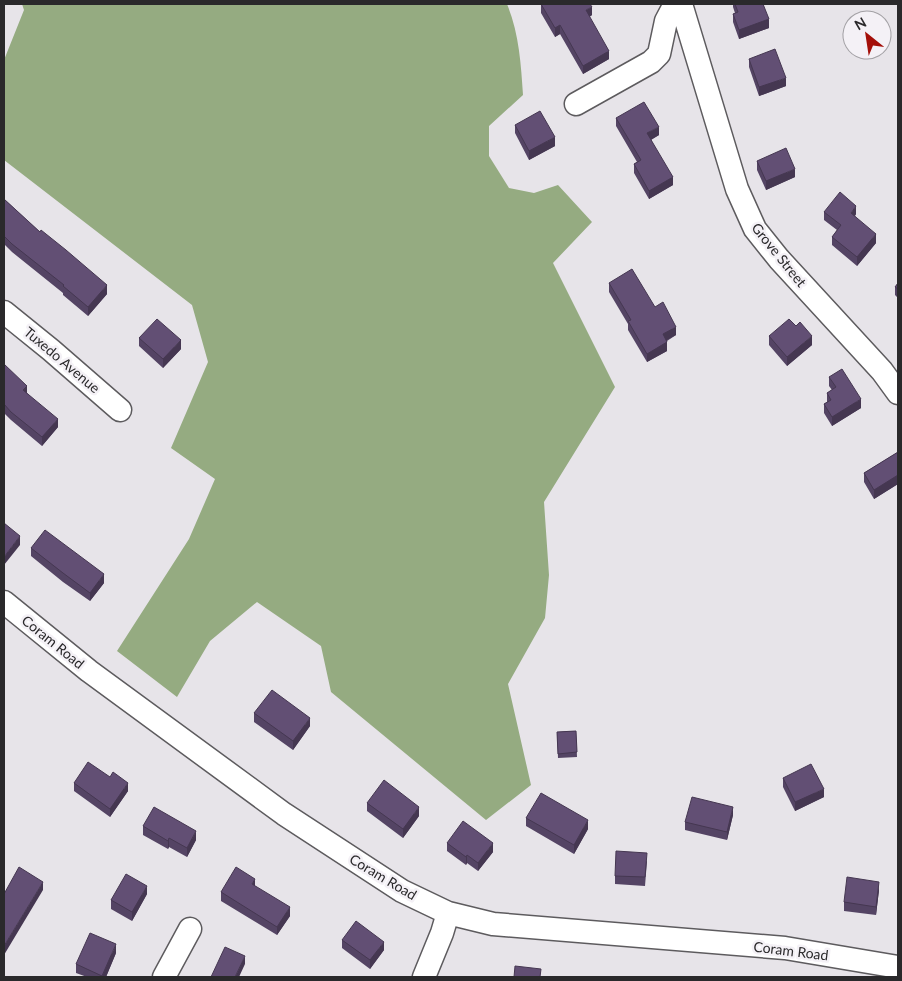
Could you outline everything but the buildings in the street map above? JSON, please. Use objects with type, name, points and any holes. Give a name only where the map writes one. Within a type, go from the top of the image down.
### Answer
[{"type":"street","points":[[576,104],[652,62],[659,54],[666,22],[674,4]]},
{"type":"street","name":"Grove Street","points":[[681,4],[737,189],[755,229],[779,260],[882,371],[898,392]]},
{"type":"street","name":"Tuxedo Avenue","points":[[4,312],[52,350],[120,410]]},
{"type":"street","name":"Coram Road","points":[[4,602],[90,671],[284,814],[402,891],[448,913],[493,924],[785,948],[898,967]]},
{"type":"street","points":[[424,977],[448,913]]},
{"type":"street","points":[[164,977],[190,929]]},
{"type":"green space","points":[[22,4],[507,4],[517,37],[523,95],[489,126],[489,156],[509,188],[534,193],[558,185],[592,222],[553,263],[615,387],[544,502],[549,575],[545,618],[508,684],[531,785],[486,820],[331,692],[321,646],[257,602],[210,641],[177,697],[117,651],[189,539],[215,479],[171,448],[208,362],[192,305],[4,160],[4,60],[24,10]]}]
